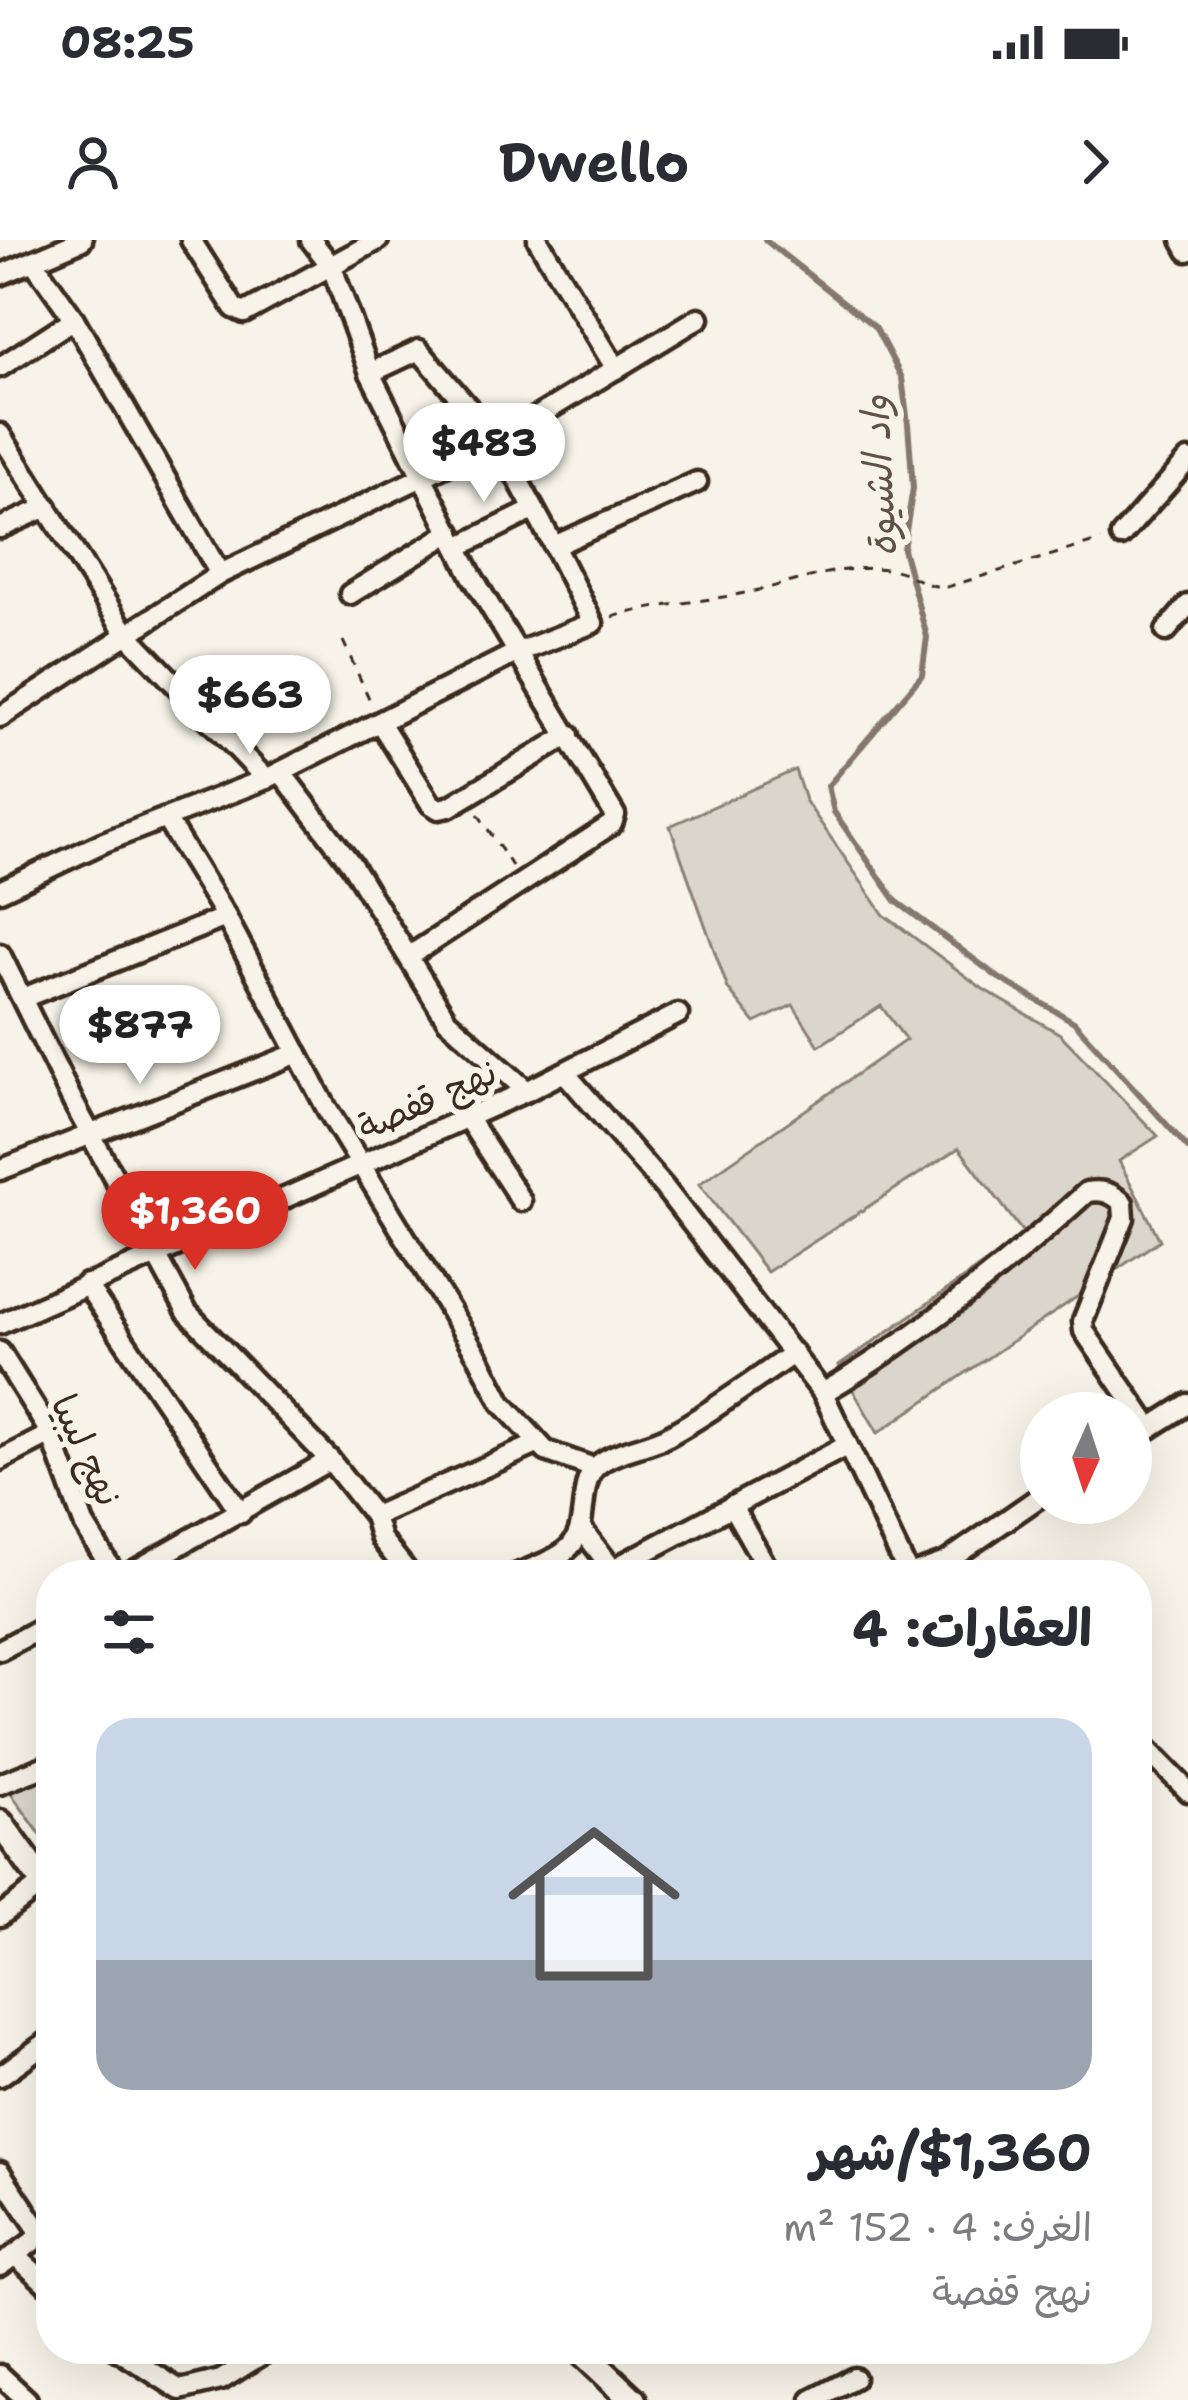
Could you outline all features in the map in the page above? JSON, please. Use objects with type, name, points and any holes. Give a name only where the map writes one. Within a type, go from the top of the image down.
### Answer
[{"type":"main road","points":[[0,1823],[36,1873]]},
{"type":"main road","points":[[593,2364],[625,2398]]},
{"type":"street","points":[[0,275],[82,240]]},
{"type":"street","points":[[191,240],[239,312],[252,311],[378,240]]},
{"type":"street","points":[[311,240],[332,267],[370,373],[472,576],[615,815],[611,824],[411,955]]},
{"type":"street","points":[[538,240],[616,369]]},
{"type":"street","points":[[1182,240],[1188,251]]},
{"type":"street","points":[[33,261],[74,319],[220,574]]},
{"type":"street","points":[[0,717],[220,574],[497,441],[699,318]]},
{"type":"street","points":[[0,367],[74,319]]},
{"type":"street","points":[[0,891],[104,842],[274,776],[516,653],[593,622],[497,441],[419,350],[370,373]]},
{"type":"street","points":[[0,434],[125,632],[274,776],[351,863],[411,955],[432,1001],[527,1091]]},
{"type":"street","points":[[1121,536],[1188,460]]},
{"type":"street","points":[[554,546],[697,482]]},
{"type":"street","points":[[0,528],[47,507]]},
{"type":"street","points":[[350,594],[455,539],[533,511]]},
{"type":"street","points":[[1166,631],[1188,605]]},
{"type":"street","points":[[381,724],[431,804],[439,809],[449,808],[569,735]]},
{"type":"street","points":[[166,819],[226,917],[360,1165],[479,1358],[490,1385],[537,1444],[559,1458],[594,1468],[680,1430],[794,1353]]},
{"type":"street","points":[[23,998],[226,917]]},
{"type":"street","points":[[0,954],[187,1312],[331,1460],[374,1516],[381,1539],[398,1560]]},
{"type":"street","name":"نهج قفصة","points":[[0,1324],[527,1091],[678,1014]]},
{"type":"street","points":[[0,1170],[298,1053]]},
{"type":"street","points":[[566,1073],[663,1186],[824,1393],[846,1446],[911,1560]]},
{"type":"street","points":[[466,1116],[520,1201]]},
{"type":"street","points":[[824,1393],[880,1359],[1016,1258],[1088,1192],[1108,1192],[1123,1203],[1124,1218],[1083,1321],[1084,1331],[1126,1392]]},
{"type":"street","points":[[86,1284],[241,1513]]},
{"type":"street","name":"نهج ليبيا","points":[[0,1352],[50,1434],[84,1524],[106,1560]]},
{"type":"street","points":[[1152,1427],[1188,1404]]},
{"type":"street","points":[[0,1460],[50,1434]]},
{"type":"street","points":[[374,1516],[537,1444]]},
{"type":"street","points":[[636,1560],[846,1446]]},
{"type":"street","points":[[155,1560],[331,1460]]},
{"type":"street","points":[[546,1560],[566,1550],[580,1528],[594,1468]]},
{"type":"street","points":[[732,1506],[763,1560]]},
{"type":"street","points":[[949,1560],[1020,1511]]},
{"type":"street","points":[[580,1528],[605,1560]]},
{"type":"street","points":[[0,1650],[36,1631]]},
{"type":"street","points":[[1152,1754],[1188,1791]]},
{"type":"street","points":[[0,1784],[36,1770]]},
{"type":"street","points":[[0,1916],[36,1895]]},
{"type":"street","points":[[0,2076],[36,2049]]},
{"type":"street","points":[[0,2172],[36,2219]]},
{"type":"street","points":[[36,2239],[8,2260],[36,2278]]},
{"type":"street","points":[[139,2364],[180,2390],[221,2380],[247,2364]]},
{"type":"street","points":[[0,2375],[27,2400]]},
{"type":"street","points":[[812,2400],[854,2378]]},
{"type":"path","points":[[593,622],[654,605],[734,595],[823,573],[886,569],[909,574],[928,587],[947,587],[1121,536]]},
{"type":"path","points":[[343,641],[381,724]]},
{"type":"path","points":[[466,797],[524,882]]},
{"type":"shaded area","points":[[795,770],[805,800],[884,915],[983,989],[1060,1034],[1158,1136],[1119,1161],[1160,1240],[878,1433],[839,1366],[1025,1235],[959,1148],[767,1272],[699,1184],[906,1040],[881,1006],[819,1046],[793,1005],[755,1023],[728,989],[670,826]]},
{"type":"shaded area","points":[[36,1772],[36,1828],[4,1784]]},
{"type":"waterway","name":"واد الشيوة","points":[[765,240],[875,327],[902,378],[908,424],[913,488],[903,549],[927,637],[922,675],[828,786],[834,812],[896,901],[999,978],[1074,1022],[1188,1148]]}]
